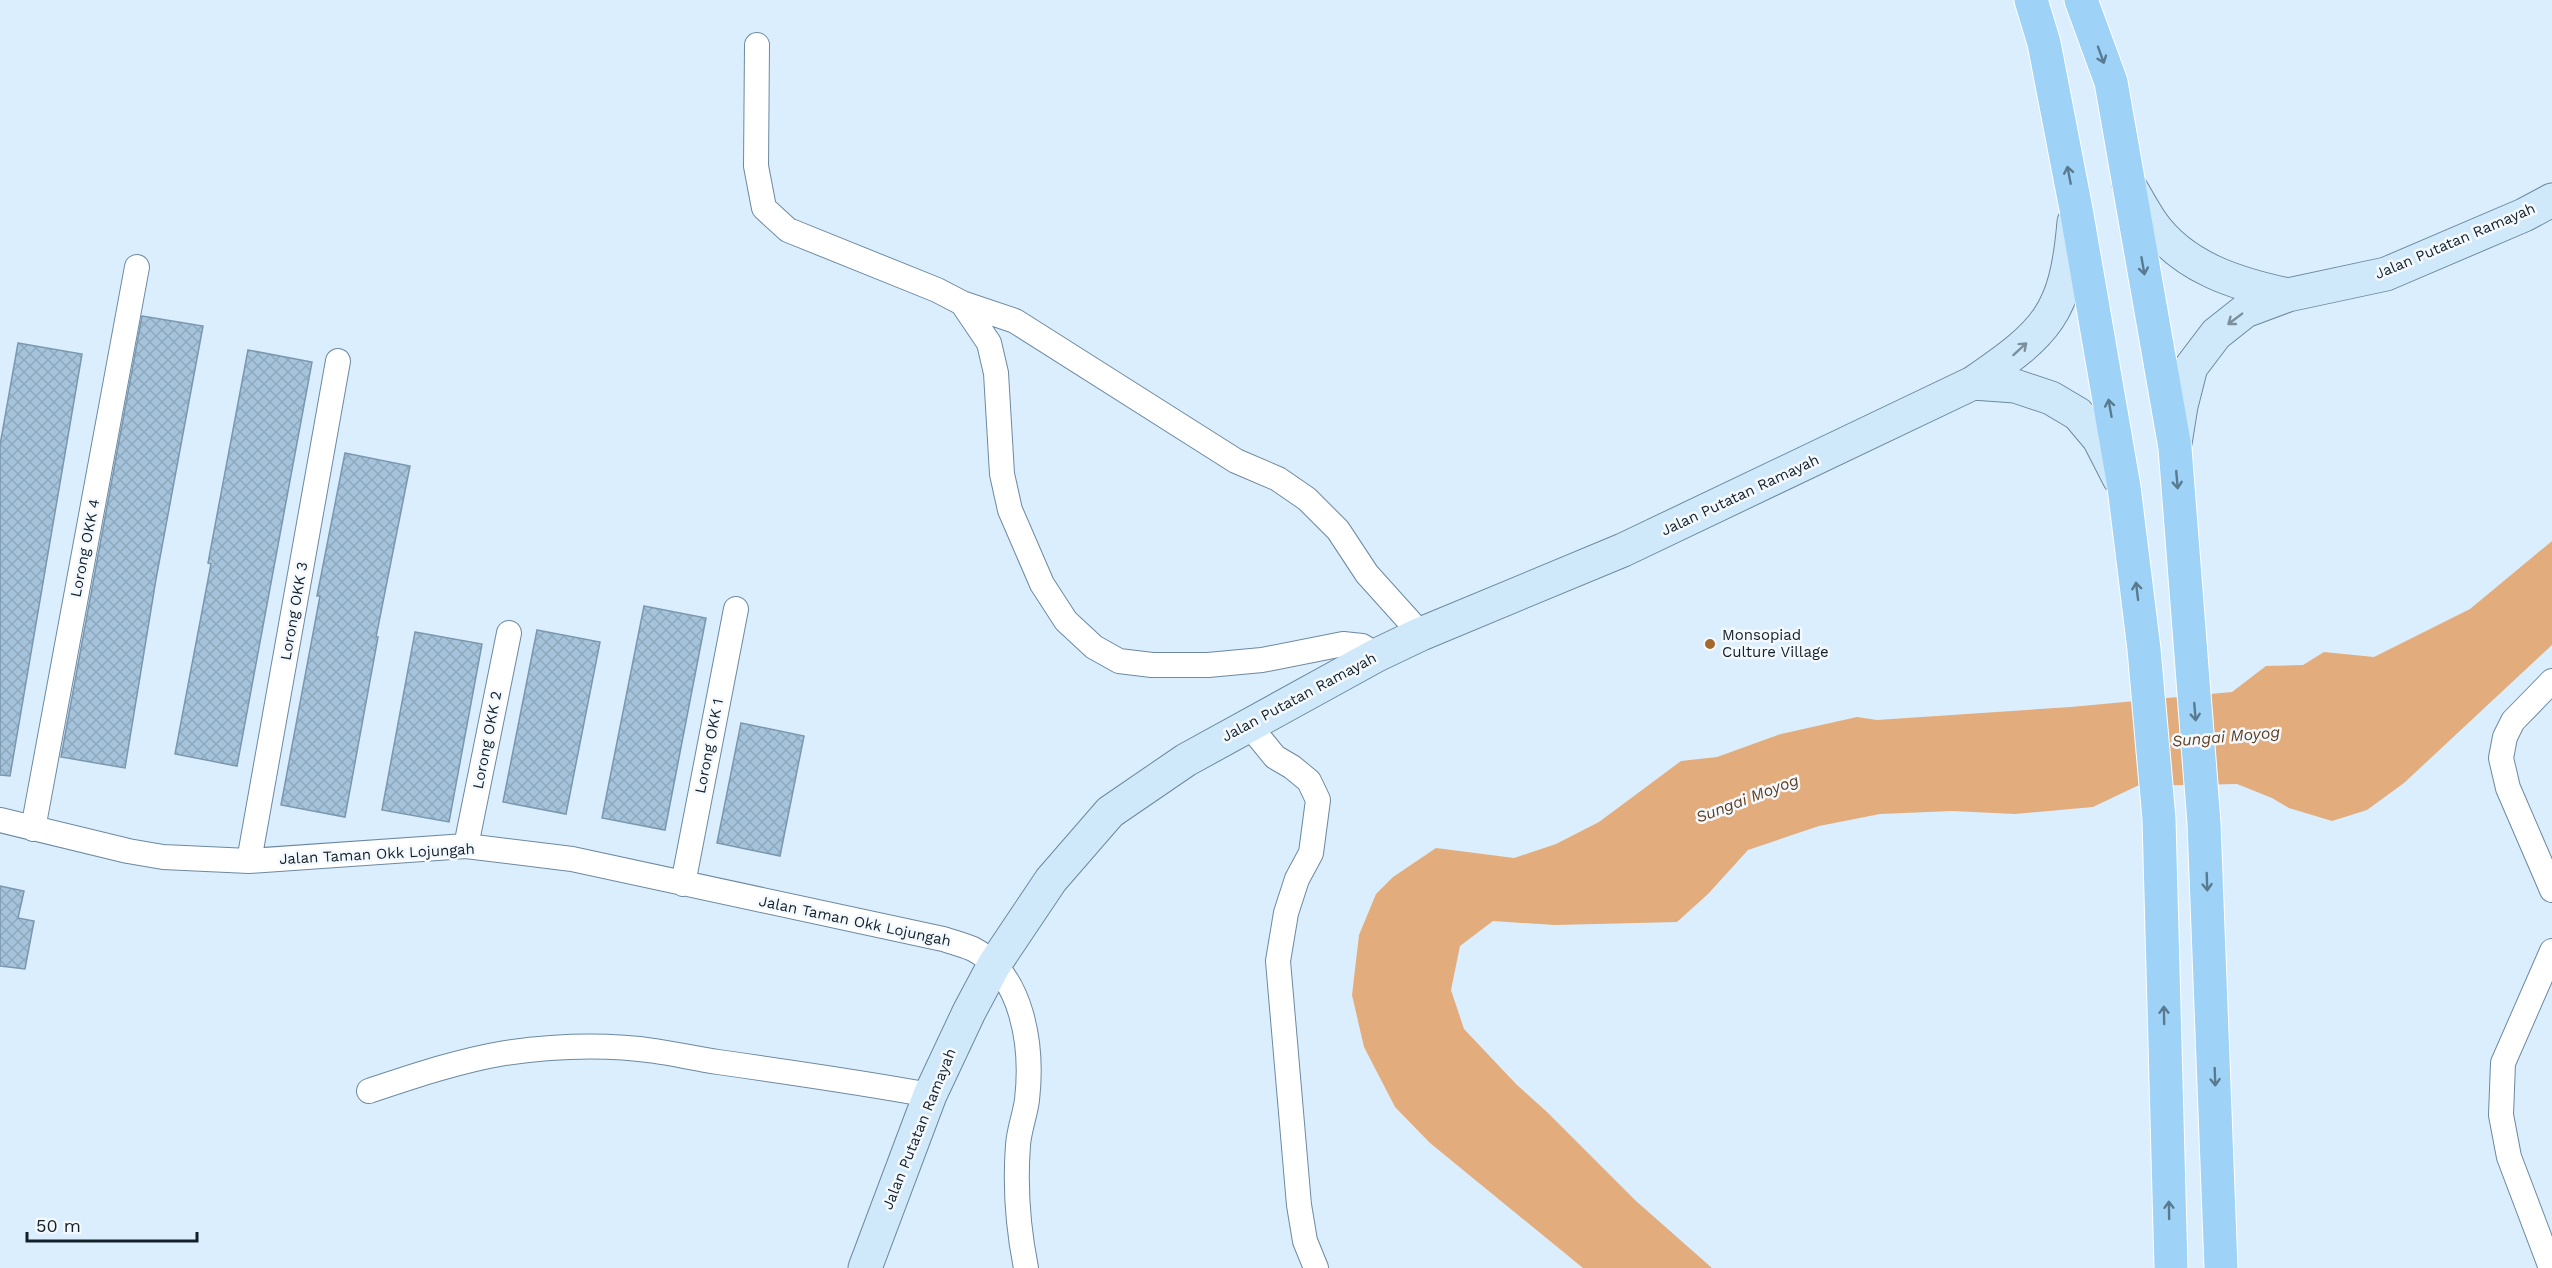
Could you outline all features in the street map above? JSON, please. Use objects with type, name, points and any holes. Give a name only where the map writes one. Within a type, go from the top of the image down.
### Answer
[{"type":"main road","points":[[2031,0],[2044,43],[2076,209],[2124,487],[2145,650],[2159,819],[2171,1268]]},
{"type":"main road","points":[[2081,0],[2111,82],[2175,448],[2204,823],[2221,1268]]},
{"type":"main road","name":"Jalan Putatan Ramayah","points":[[2129,185],[2151,222],[2171,245],[2205,269],[2249,287],[2288,295]]},
{"type":"main road","name":"Jalan Putatan Ramayah","points":[[2175,448],[2181,406],[2191,367],[2216,334],[2246,311],[2288,295],[2386,274],[2524,215],[2552,200]]},
{"type":"main road","name":"Jalan Putatan Ramayah","points":[[865,1268],[930,1095],[994,965],[1051,880],[1110,812],[1186,760],[1377,655],[1421,634],[1623,550],[1973,383],[2016,353],[2045,326],[2062,294],[2071,258],[2076,209]]},
{"type":"main road","name":"Jalan Putatan Ramayah","points":[[1973,383],[2014,386],[2051,398],[2078,414],[2099,439],[2124,487]]},
{"type":"street","points":[[757,45],[756,166],[764,208],[788,230],[937,290],[962,303],[1015,321],[1236,460],[1278,479],[1307,499],[1338,530],[1367,574],[1421,634]]},
{"type":"street","name":"Lorong OKK 4","points":[[33,829],[137,267]]},
{"type":"street","points":[[962,303],[989,343],[996,374],[1002,474],[1010,510],[1042,584],[1066,621],[1094,647],[1119,661],[1152,665],[1262,660],[1343,644],[1362,646],[1377,655]]},
{"type":"street","name":"Lorong OKK 3","points":[[249,861],[338,361]]},
{"type":"street","name":"Lorong OKK 1","points":[[682,884],[736,609]]},
{"type":"street","name":"Lorong OKK 2","points":[[466,846],[509,633]]},
{"type":"street","points":[[2552,681],[2513,721],[2505,738],[2501,758],[2508,789],[2552,890]]},
{"type":"street","points":[[1248,724],[1275,757],[1309,781],[1318,800],[1311,853],[1297,879],[1286,913],[1278,961],[1299,1205],[1305,1241],[1316,1268]]},
{"type":"street","name":"Jalan Taman Okk Lojungah","points":[[0,820],[128,851],[163,857],[249,861],[466,846],[572,859],[943,939],[973,949],[994,965],[1014,992],[1026,1032],[1027,1100],[1018,1144],[1020,1238],[1026,1268]]},
{"type":"street","points":[[2551,1268],[2510,1157],[2501,1115],[2504,1063],[2552,951]]},
{"type":"street","points":[[369,1090],[441,1068],[506,1053],[578,1048],[655,1051],[688,1058],[849,1080],[930,1095]]},
{"type":"water","name":"Sungai Moyog","points":[[2552,541],[2552,645],[2404,783],[2367,810],[2332,821],[2289,808],[2272,798],[2237,784],[2137,786],[2093,807],[2015,814],[1952,811],[1880,814],[1819,826],[1748,850],[1708,894],[1677,922],[1555,925],[1493,921],[1460,946],[1451,990],[1464,1029],[1517,1085],[1636,1201],[1712,1268],[1583,1268],[1430,1143],[1395,1107],[1364,1047],[1352,995],[1359,935],[1376,894],[1393,877],[1436,848],[1514,858],[1556,844],[1599,822],[1681,761],[1717,757],[1781,734],[1857,717],[1877,720],[2071,707],[2232,692],[2266,666],[2303,665],[2324,652],[2374,657],[2470,609]]},
{"type":"building","points":[[142,316],[203,326],[156,579],[125,768],[61,757]]},
{"type":"building","points":[[18,343],[82,354],[10,776],[0,775],[0,445]]},
{"type":"building","points":[[248,350],[312,362],[237,766],[175,754]]},
{"type":"building","points":[[345,453],[410,466],[376,637],[378,637],[345,817],[281,805],[320,596],[317,596]]},
{"type":"building","points":[[644,606],[706,618],[665,830],[602,818]]},
{"type":"building","points":[[537,630],[600,642],[566,814],[503,802]]},
{"type":"building","points":[[415,632],[482,644],[449,822],[382,810]]},
{"type":"building","points":[[741,723],[804,736],[780,856],[717,843]]},
{"type":"building","points":[[0,886],[24,891],[18,918],[34,921],[25,969],[0,966]]},
{"type":"place","name":"Monsopiad Culture Village","points":[[1710,644]]}]
